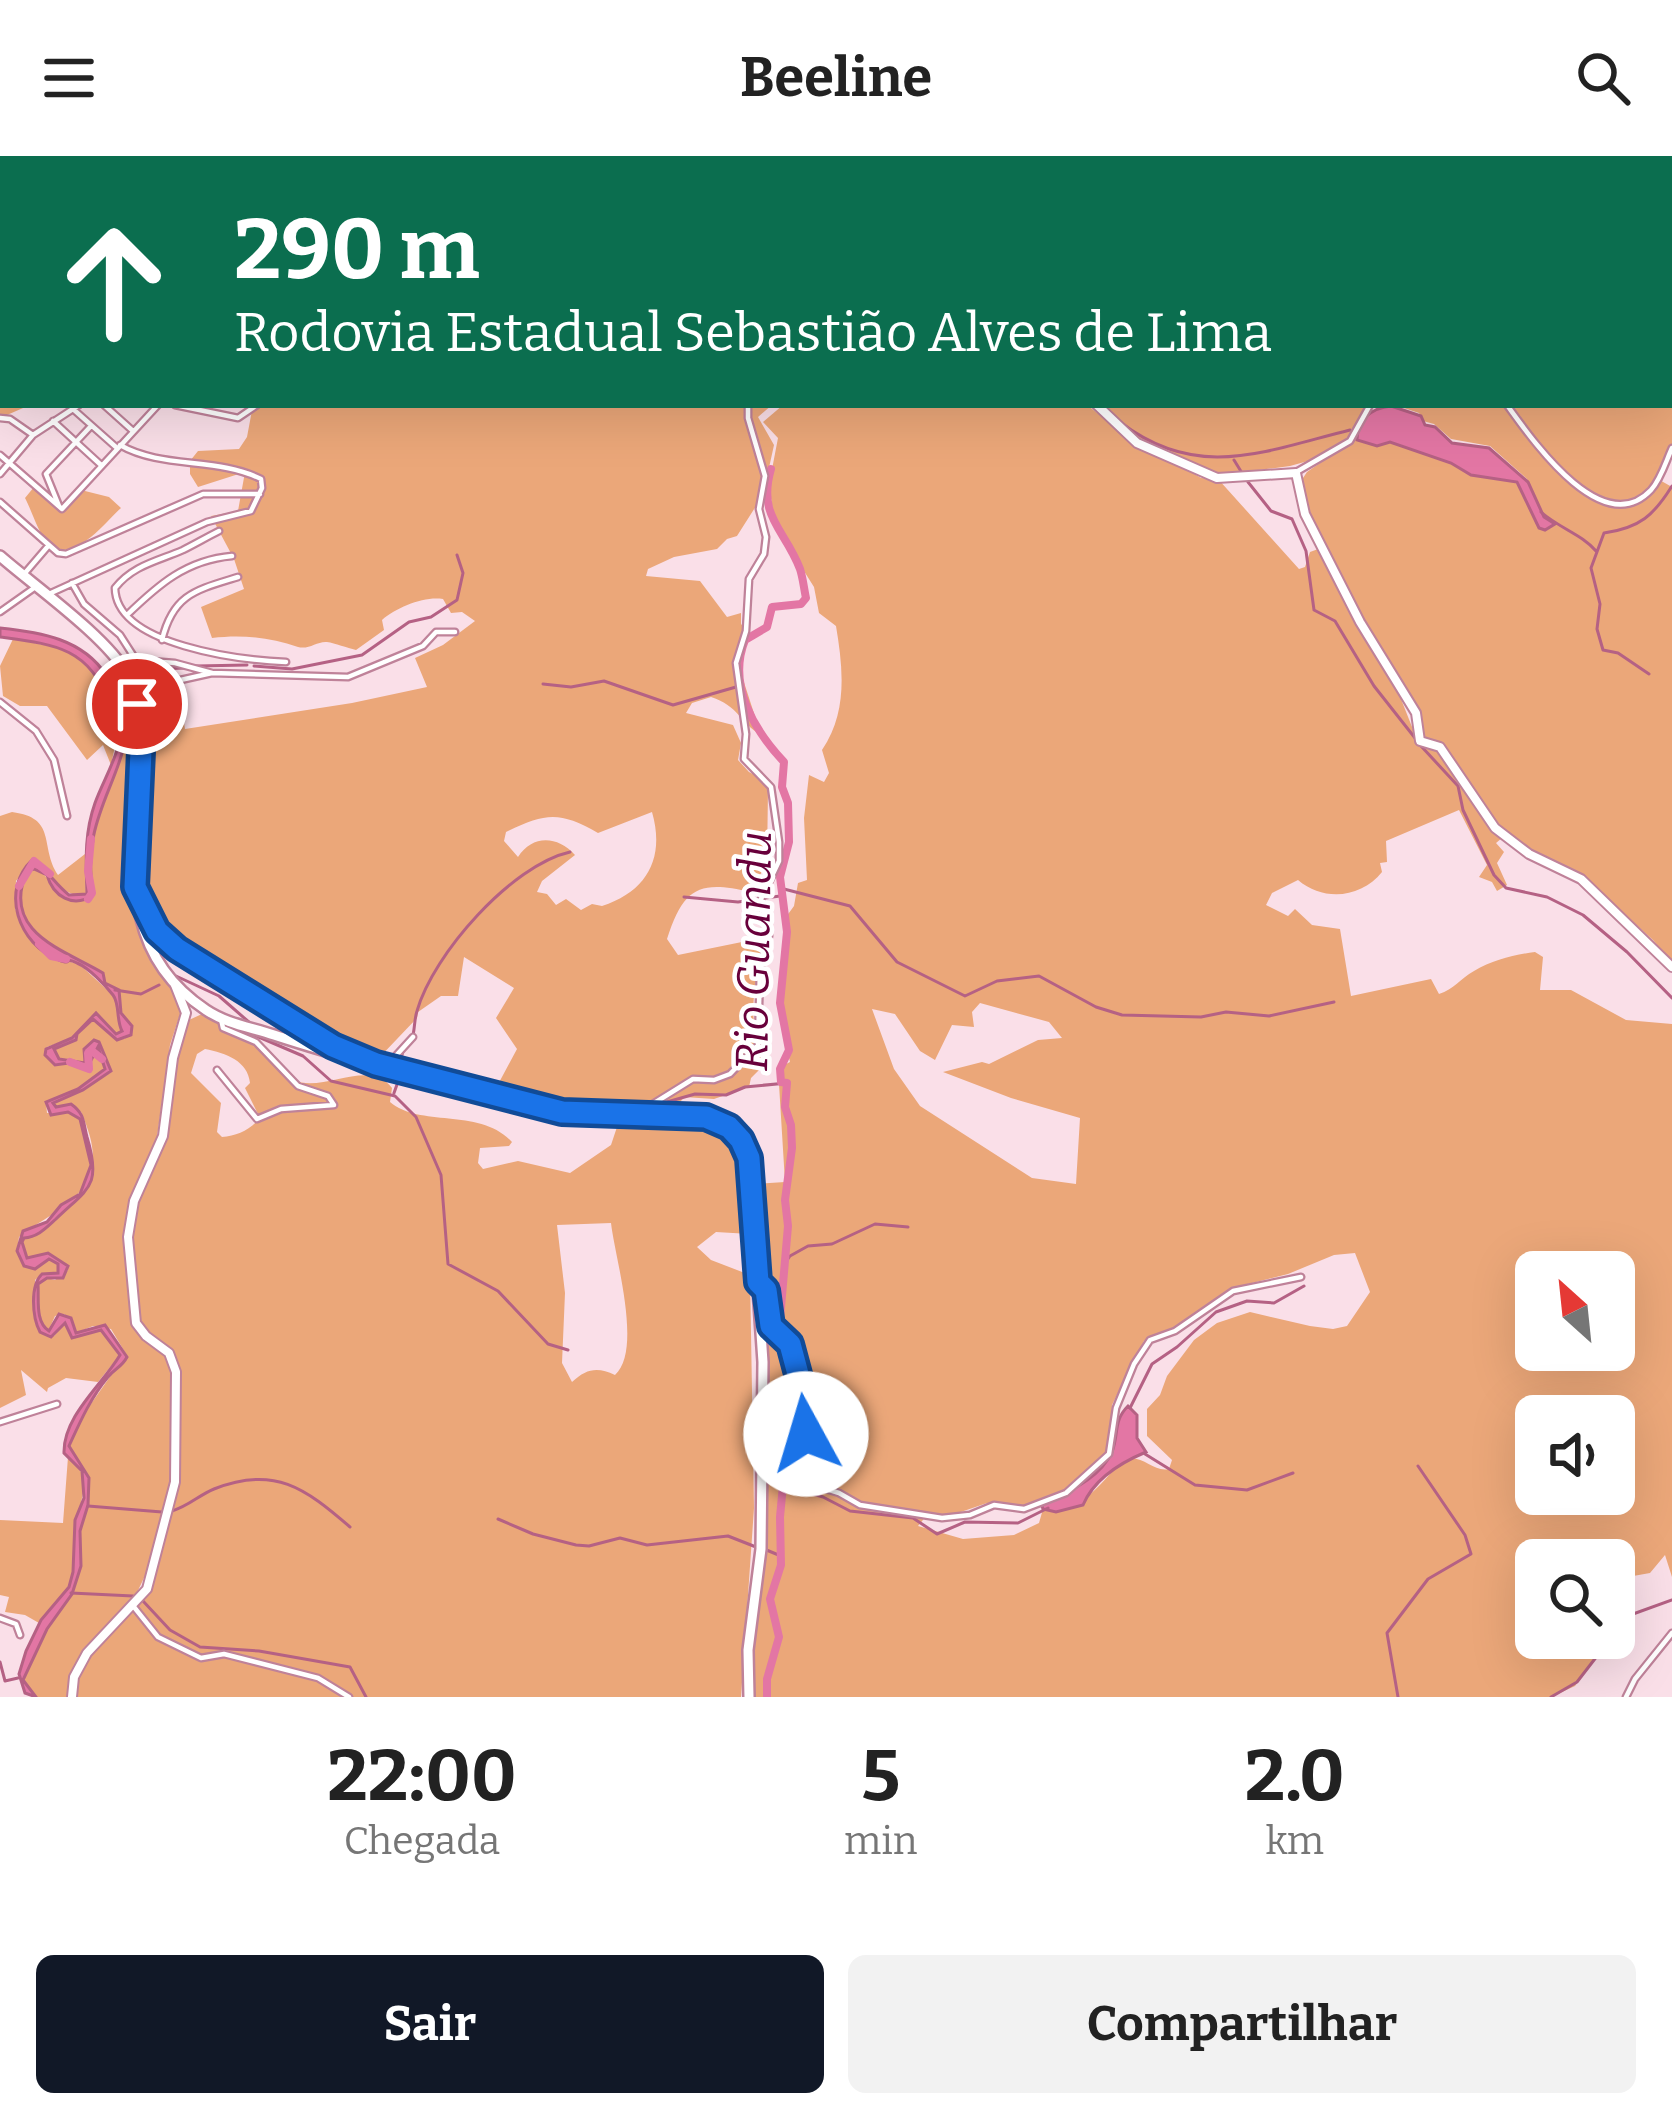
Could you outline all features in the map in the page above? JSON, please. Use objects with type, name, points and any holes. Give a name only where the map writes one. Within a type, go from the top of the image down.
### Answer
[{"type":"main road","points":[[0,556],[116,659],[136,696],[141,751],[135,887],[145,940],[174,984],[218,1017],[376,1064],[562,1112],[706,1117],[729,1127],[741,1140],[749,1158],[754,1196],[763,1362],[760,1550],[748,1650],[749,1697]]},
{"type":"main road","points":[[135,887],[150,921],[177,949],[333,1046],[376,1064]]},
{"type":"main road","points":[[156,963],[163,948],[177,949]]},
{"type":"main road","points":[[270,1006],[284,1022],[282,1030],[271,1034]]},
{"type":"street","points":[[0,475],[33,435],[74,408]]},
{"type":"street","points":[[46,596],[208,522],[251,512],[260,494],[262,480],[244,471],[118,446],[77,408]]},
{"type":"street","points":[[107,408],[133,431]]},
{"type":"street","points":[[61,508],[155,408]]},
{"type":"street","points":[[189,408],[235,418],[254,408]]},
{"type":"street","points":[[638,1114],[689,1081],[730,1074],[758,1045],[760,969],[769,935],[761,900],[779,852],[771,787],[744,759],[746,734],[736,676],[751,573],[764,554],[766,537],[759,509],[765,476],[748,408]]},
{"type":"street","points":[[1100,408],[1137,443],[1217,478],[1296,473],[1350,441],[1368,408]]},
{"type":"street","points":[[1509,408],[1569,482],[1597,497],[1625,502],[1643,496],[1656,482],[1672,448]]},
{"type":"street","points":[[0,418],[10,419],[33,435]]},
{"type":"street","points":[[53,422],[101,465]]},
{"type":"street","points":[[61,508],[46,474],[91,426]]},
{"type":"street","points":[[0,455],[61,508]]},
{"type":"street","points":[[1296,473],[1306,514],[1360,622],[1416,713],[1420,741],[1440,747],[1495,828],[1529,854],[1581,878],[1672,968]]},
{"type":"street","points":[[0,502],[58,553],[73,552],[203,494],[260,494]]},
{"type":"street","points":[[219,531],[154,558],[123,578],[115,596],[144,632],[162,640],[246,659],[286,662]]},
{"type":"street","points":[[22,575],[49,545]]},
{"type":"street","points":[[128,616],[166,578],[207,560],[232,556]]},
{"type":"street","points":[[162,640],[169,613],[182,599],[238,577]]},
{"type":"street","points":[[72,583],[84,604],[120,635],[136,660],[212,673]]},
{"type":"street","points":[[0,613],[35,586]]},
{"type":"street","points":[[136,696],[212,673],[342,678],[426,644],[436,632],[455,632]]},
{"type":"street","points":[[246,659],[251,674]]},
{"type":"street","points":[[0,702],[37,733],[54,760],[67,816]]},
{"type":"street","points":[[72,1697],[74,1677],[86,1653],[134,1607],[152,1577],[177,1469],[176,1372],[169,1353],[136,1323],[128,1238],[134,1201],[163,1136],[172,1058],[186,1012],[174,984]]},
{"type":"street","points":[[172,1058],[187,1022],[199,1014],[218,1017],[223,1028],[256,1042],[298,1085],[328,1096],[334,1105],[281,1109],[257,1119],[217,1070]]},
{"type":"street","points":[[391,1067],[413,1037]]},
{"type":"street","points":[[758,1282],[766,1290],[771,1326],[790,1344],[803,1391],[810,1484],[818,1490],[839,1492],[860,1505],[957,1518],[994,1504],[1024,1509],[1072,1490],[1109,1454],[1116,1408],[1147,1343],[1175,1331],[1233,1291],[1301,1277]]},
{"type":"street","points":[[0,1422],[57,1404]]},
{"type":"street","points":[[134,1607],[158,1636],[201,1658],[224,1654],[318,1678],[349,1697]]},
{"type":"street","points":[[0,1618],[16,1624],[20,1635]]},
{"type":"street","points":[[1626,1697],[1672,1633]]},
{"type":"shaded area","points":[[0,408],[23,408],[0,418]]},
{"type":"shaded area","points":[[252,408],[768,408],[758,417],[774,445],[763,495],[737,536],[717,549],[674,557],[648,569],[646,576],[700,581],[727,617],[741,613],[741,624],[749,633],[740,670],[761,735],[728,705],[711,697],[692,703],[686,713],[733,725],[741,743],[738,760],[764,780],[768,789],[767,862],[751,892],[706,888],[687,898],[667,939],[678,955],[766,937],[753,1012],[763,1066],[749,1087],[714,1099],[684,1097],[672,1113],[561,1105],[495,1090],[517,1049],[496,1018],[514,988],[464,957],[458,996],[441,996],[418,1012],[377,1060],[299,1021],[174,943],[157,925],[139,889],[142,714],[181,703],[185,729],[427,687],[415,658],[443,645],[475,621],[462,612],[451,613],[443,599],[428,599],[388,615],[382,620],[384,630],[356,650],[327,642],[302,648],[256,638],[212,638],[201,607],[244,589],[211,516],[238,511],[245,472],[198,487],[190,474],[190,461],[198,451],[239,449],[247,437]],"holes":[[[652,812],[656,844],[649,870],[631,891],[618,900],[581,910],[566,899],[556,905],[547,894],[537,892],[542,881],[575,855],[568,848],[537,841],[518,857],[504,841],[506,832],[552,817],[598,833]]]},
{"type":"shaded area","points":[[779,408],[1091,408],[1147,452],[1160,453],[1201,478],[1218,479],[1299,569],[1305,567],[1310,552],[1321,548],[1399,694],[1414,732],[1443,754],[1502,838],[1496,843],[1504,852],[1497,863],[1507,885],[1497,891],[1492,882],[1479,877],[1487,865],[1459,810],[1386,841],[1387,862],[1380,863],[1382,872],[1364,887],[1330,894],[1298,880],[1272,893],[1266,905],[1288,916],[1295,909],[1312,925],[1340,929],[1351,996],[1431,979],[1439,994],[1488,964],[1535,952],[1543,957],[1540,990],[1571,990],[1626,1020],[1672,1024],[1672,1577],[1665,1555],[1650,1573],[1635,1576],[1635,1539],[1515,1539],[1515,1659],[1595,1659],[1575,1686],[1551,1697],[747,1697],[760,1509],[755,1184],[785,1182],[778,1068],[790,1062],[782,1028],[786,917],[794,906],[798,883],[807,880],[804,818],[809,775],[824,782],[829,773],[822,750],[836,720],[841,690],[836,626],[819,613],[814,587],[775,525],[769,485],[778,438],[763,422]],"holes":[[[980,1003],[1049,1022],[1062,1038],[1038,1040],[989,1064],[943,1072],[1080,1118],[1076,1184],[1032,1178],[920,1106],[894,1069],[872,1009],[895,1014],[920,1051],[935,1060],[952,1025],[974,1027],[972,1012]],[[1355,1253],[1370,1292],[1347,1326],[1310,1326],[1250,1312],[1217,1323],[1194,1340],[1147,1409],[1147,1436],[1172,1460],[1169,1469],[1136,1459],[1122,1460],[1077,1504],[1043,1509],[1039,1523],[1014,1535],[963,1539],[918,1526],[927,1515],[955,1514],[987,1503],[1016,1507],[1072,1492],[1110,1455],[1112,1405],[1144,1341],[1173,1328],[1232,1288],[1288,1274],[1334,1255]]]},
{"type":"shaded area","points":[[1100,408],[1373,408],[1356,425],[1356,437],[1389,439],[1516,479],[1544,526],[1553,520],[1543,514],[1527,479],[1490,446],[1451,439],[1423,421],[1419,413],[1404,408],[1672,408],[1672,447],[1656,478],[1672,487],[1672,963],[1578,872],[1540,857],[1504,834],[1423,734],[1310,520],[1299,484],[1307,472],[1340,449],[1340,443],[1290,466],[1214,476],[1168,450],[1143,445]]},
{"type":"shaded area","points":[[1397,408],[1421,416],[1425,425],[1435,427],[1452,443],[1489,448],[1528,482],[1544,517],[1555,524],[1539,528],[1517,482],[1471,475],[1390,442],[1377,446],[1357,440],[1366,416],[1377,409]]},
{"type":"shaded area","points":[[34,487],[60,509],[77,489],[109,497],[121,508],[88,540],[67,550],[57,549],[44,539],[25,498]]},
{"type":"shaded area","points":[[0,628],[45,635],[85,653],[106,675],[129,717],[92,843],[93,895],[78,901],[65,898],[47,875],[34,869],[27,871],[21,892],[29,924],[55,947],[103,973],[105,983],[119,990],[121,1013],[132,1026],[131,1035],[117,1040],[93,1019],[76,1040],[54,1049],[59,1059],[85,1063],[84,1049],[94,1040],[99,1042],[111,1071],[53,1103],[56,1107],[71,1104],[81,1115],[91,1154],[92,1177],[76,1200],[45,1229],[22,1242],[27,1258],[48,1253],[68,1266],[63,1278],[47,1278],[38,1284],[45,1327],[49,1331],[59,1314],[71,1318],[76,1333],[105,1325],[127,1357],[96,1393],[69,1446],[89,1478],[80,1531],[81,1566],[72,1594],[47,1629],[23,1680],[36,1697],[25,1693],[19,1674],[41,1620],[69,1587],[75,1520],[84,1498],[82,1471],[64,1453],[65,1439],[77,1413],[120,1355],[101,1330],[72,1338],[65,1323],[51,1337],[40,1332],[34,1293],[42,1274],[58,1273],[58,1264],[49,1259],[35,1269],[24,1266],[17,1251],[23,1231],[47,1222],[61,1205],[80,1194],[91,1165],[80,1119],[68,1112],[51,1115],[46,1102],[78,1089],[105,1069],[98,1047],[87,1068],[55,1065],[45,1055],[46,1049],[72,1038],[96,1013],[116,1034],[122,1031],[115,999],[101,982],[82,965],[45,953],[24,930],[18,916],[17,886],[32,860],[69,895],[87,894],[89,826],[116,754],[121,724],[80,659],[52,646],[0,637]]},
{"type":"shaded area","points":[[13,639],[70,653],[102,681],[121,718],[111,765],[103,745],[87,760],[47,706],[20,706],[3,696],[0,666]]},
{"type":"shaded area","points":[[136,731],[129,834],[133,912],[144,946],[182,1008],[170,1045],[157,1137],[130,1200],[124,1229],[132,1322],[162,1351],[171,1368],[171,1489],[152,1561],[133,1601],[83,1649],[72,1671],[68,1697],[36,1697],[22,1681],[47,1629],[72,1594],[81,1566],[80,1531],[89,1478],[69,1446],[81,1418],[126,1354],[111,1329],[93,1326],[76,1333],[64,1314],[55,1316],[48,1332],[40,1316],[38,1284],[68,1270],[48,1253],[27,1258],[23,1238],[45,1229],[74,1201],[92,1167],[91,1141],[81,1112],[56,1107],[53,1102],[110,1073],[102,1047],[94,1040],[84,1049],[86,1064],[59,1059],[54,1049],[76,1040],[93,1019],[113,1037],[125,1039],[119,990],[105,983],[103,973],[40,937],[22,910],[21,892],[27,871],[37,869],[66,899],[93,895],[89,850],[102,799],[128,732]]},
{"type":"shaded area","points":[[12,812],[42,827],[58,875],[85,854],[86,895],[69,893],[32,860],[16,881],[15,909],[39,948],[62,961],[78,963],[115,997],[122,1031],[116,1034],[97,1013],[72,1038],[47,1047],[45,1055],[55,1065],[85,1068],[98,1047],[105,1069],[78,1089],[46,1102],[47,1113],[68,1112],[80,1119],[91,1166],[81,1190],[19,1237],[17,1251],[35,1269],[49,1259],[58,1264],[58,1272],[35,1280],[36,1325],[54,1336],[65,1323],[72,1338],[102,1330],[120,1355],[98,1382],[66,1378],[47,1392],[21,1370],[26,1395],[0,1408],[0,816]]},
{"type":"shaded area","points":[[202,1014],[256,1032],[252,1040],[294,1080],[318,1083],[371,1076],[392,1088],[390,1102],[403,1110],[499,1131],[512,1142],[480,1148],[478,1163],[483,1169],[518,1161],[570,1173],[611,1145],[618,1124],[642,1125],[647,1116],[705,1119],[734,1137],[747,1166],[750,1234],[716,1232],[697,1247],[711,1260],[750,1275],[754,1508],[741,1697],[72,1697],[79,1664],[144,1591],[175,1489],[177,1405],[171,1356],[136,1317],[130,1216],[157,1154],[177,1041],[189,1020]],"holes":[[[205,1049],[235,1059],[248,1075],[250,1083],[245,1088],[260,1118],[238,1134],[222,1137],[217,1132],[221,1103],[191,1073],[197,1054]],[[611,1223],[627,1325],[623,1363],[615,1375],[593,1370],[572,1382],[562,1363],[565,1293],[557,1225]]]},
{"type":"shaded area","points":[[1128,1406],[1137,1415],[1137,1438],[1146,1452],[1110,1472],[1083,1505],[1056,1512],[1043,1509],[1041,1503],[1081,1484],[1107,1461]]},
{"type":"shaded area","points":[[68,1457],[78,1464],[85,1483],[73,1543],[76,1560],[69,1587],[39,1623],[5,1612],[9,1597],[0,1595],[0,1520],[63,1523]]},
{"type":"waterway","points":[[1120,422],[1177,452],[1205,456],[1260,453],[1350,430]]},
{"type":"waterway","points":[[1234,460],[1242,473]]},
{"type":"waterway","name":"Rio Guandu","points":[[767,1697],[779,1637],[770,1599],[781,1565],[788,1431],[779,1406],[793,1379],[778,1342],[792,1148],[785,1107],[787,1083],[781,1082],[780,1069],[789,1050],[780,1003],[787,932],[780,877],[789,842],[788,803],[782,787],[784,762],[746,706],[739,674],[745,640],[767,627],[772,607],[801,604],[806,598],[800,569],[770,511],[771,469]]},
{"type":"waterway","points":[[1248,482],[1271,511],[1292,519],[1306,551],[1314,610],[1335,621],[1374,686],[1415,738]]},
{"type":"waterway","points":[[1649,674],[1618,653],[1603,650],[1597,629],[1600,604],[1591,568],[1604,533],[1645,518],[1672,486]]},
{"type":"waterway","points":[[1541,512],[1596,551]]},
{"type":"waterway","points":[[254,666],[292,669],[362,655],[409,622],[431,617],[457,600],[463,573],[457,555]]},
{"type":"waterway","points":[[196,666],[247,665]]},
{"type":"waterway","points":[[134,676],[184,668]]},
{"type":"waterway","points":[[543,684],[571,687],[604,681],[673,705],[736,687]]},
{"type":"waterway","points":[[1421,746],[1458,786],[1463,810],[1494,875],[1506,888],[1547,897],[1583,915],[1672,998]]},
{"type":"waterway","points":[[88,899],[92,893],[91,839]]},
{"type":"waterway","points":[[412,1039],[426,988],[457,939],[524,874],[570,852]]},
{"type":"waterway","points":[[19,886],[34,861],[50,874]]},
{"type":"waterway","points":[[780,888],[850,906],[897,962],[965,996],[997,981],[1039,976],[1096,1007],[1122,1015],[1201,1017],[1226,1012],[1269,1016],[1334,1002]]},
{"type":"waterway","points":[[684,897],[738,902],[780,896]]},
{"type":"waterway","points":[[39,944],[51,956],[66,959]]},
{"type":"waterway","points":[[176,976],[219,996],[250,1023]]},
{"type":"waterway","points":[[115,990],[141,994],[159,985]]},
{"type":"waterway","points":[[254,1035],[303,1056],[331,1081],[395,1096],[416,1117],[441,1175],[448,1264],[498,1291],[548,1344],[568,1350]]},
{"type":"waterway","points":[[70,1062],[89,1069],[88,1053],[92,1051],[102,1059]]},
{"type":"waterway","points":[[400,1063],[403,1051]]},
{"type":"waterway","points":[[394,1093],[400,1076]]},
{"type":"waterway","points":[[653,1106],[695,1094],[726,1095],[745,1087],[787,1083]]},
{"type":"waterway","points":[[625,1109],[642,1108]]},
{"type":"waterway","points":[[785,1263],[808,1246],[832,1244],[875,1224],[908,1227]]},
{"type":"waterway","points":[[1130,1408],[1152,1364],[1216,1312],[1247,1301],[1274,1303],[1304,1286]]},
{"type":"waterway","points":[[1145,1454],[1195,1485],[1247,1490],[1293,1473]]},
{"type":"waterway","points":[[1398,1697],[1387,1633],[1428,1579],[1471,1554],[1465,1535],[1418,1466]]},
{"type":"waterway","points":[[172,1511],[235,1482],[272,1480],[318,1501],[350,1527]]},
{"type":"waterway","points":[[785,1486],[850,1511],[913,1518],[937,1534],[965,1522],[1018,1523],[1048,1508]]},
{"type":"waterway","points":[[88,1506],[162,1512]]},
{"type":"waterway","points":[[498,1519],[576,1545],[620,1538],[647,1545],[728,1536],[756,1547]]},
{"type":"waterway","points":[[764,1549],[781,1556]]},
{"type":"waterway","points":[[71,1593],[133,1596]]},
{"type":"waterway","points":[[1635,1613],[1672,1600]]},
{"type":"waterway","points":[[143,1601],[170,1630],[200,1647],[259,1651],[350,1667],[366,1697]]},
{"type":"waterway","points":[[1551,1697],[1577,1682],[1595,1659]]},
{"type":"waterway","points":[[0,1662],[5,1681],[18,1678]]},
{"type":"route","points":[[137,704],[141,751],[135,887],[150,921],[177,949],[333,1046],[376,1064],[562,1112],[706,1117],[729,1127],[741,1140],[749,1158],[754,1196],[758,1282],[766,1290],[771,1326],[785,1335],[798,1368],[806,1404],[806,1434]]}]
